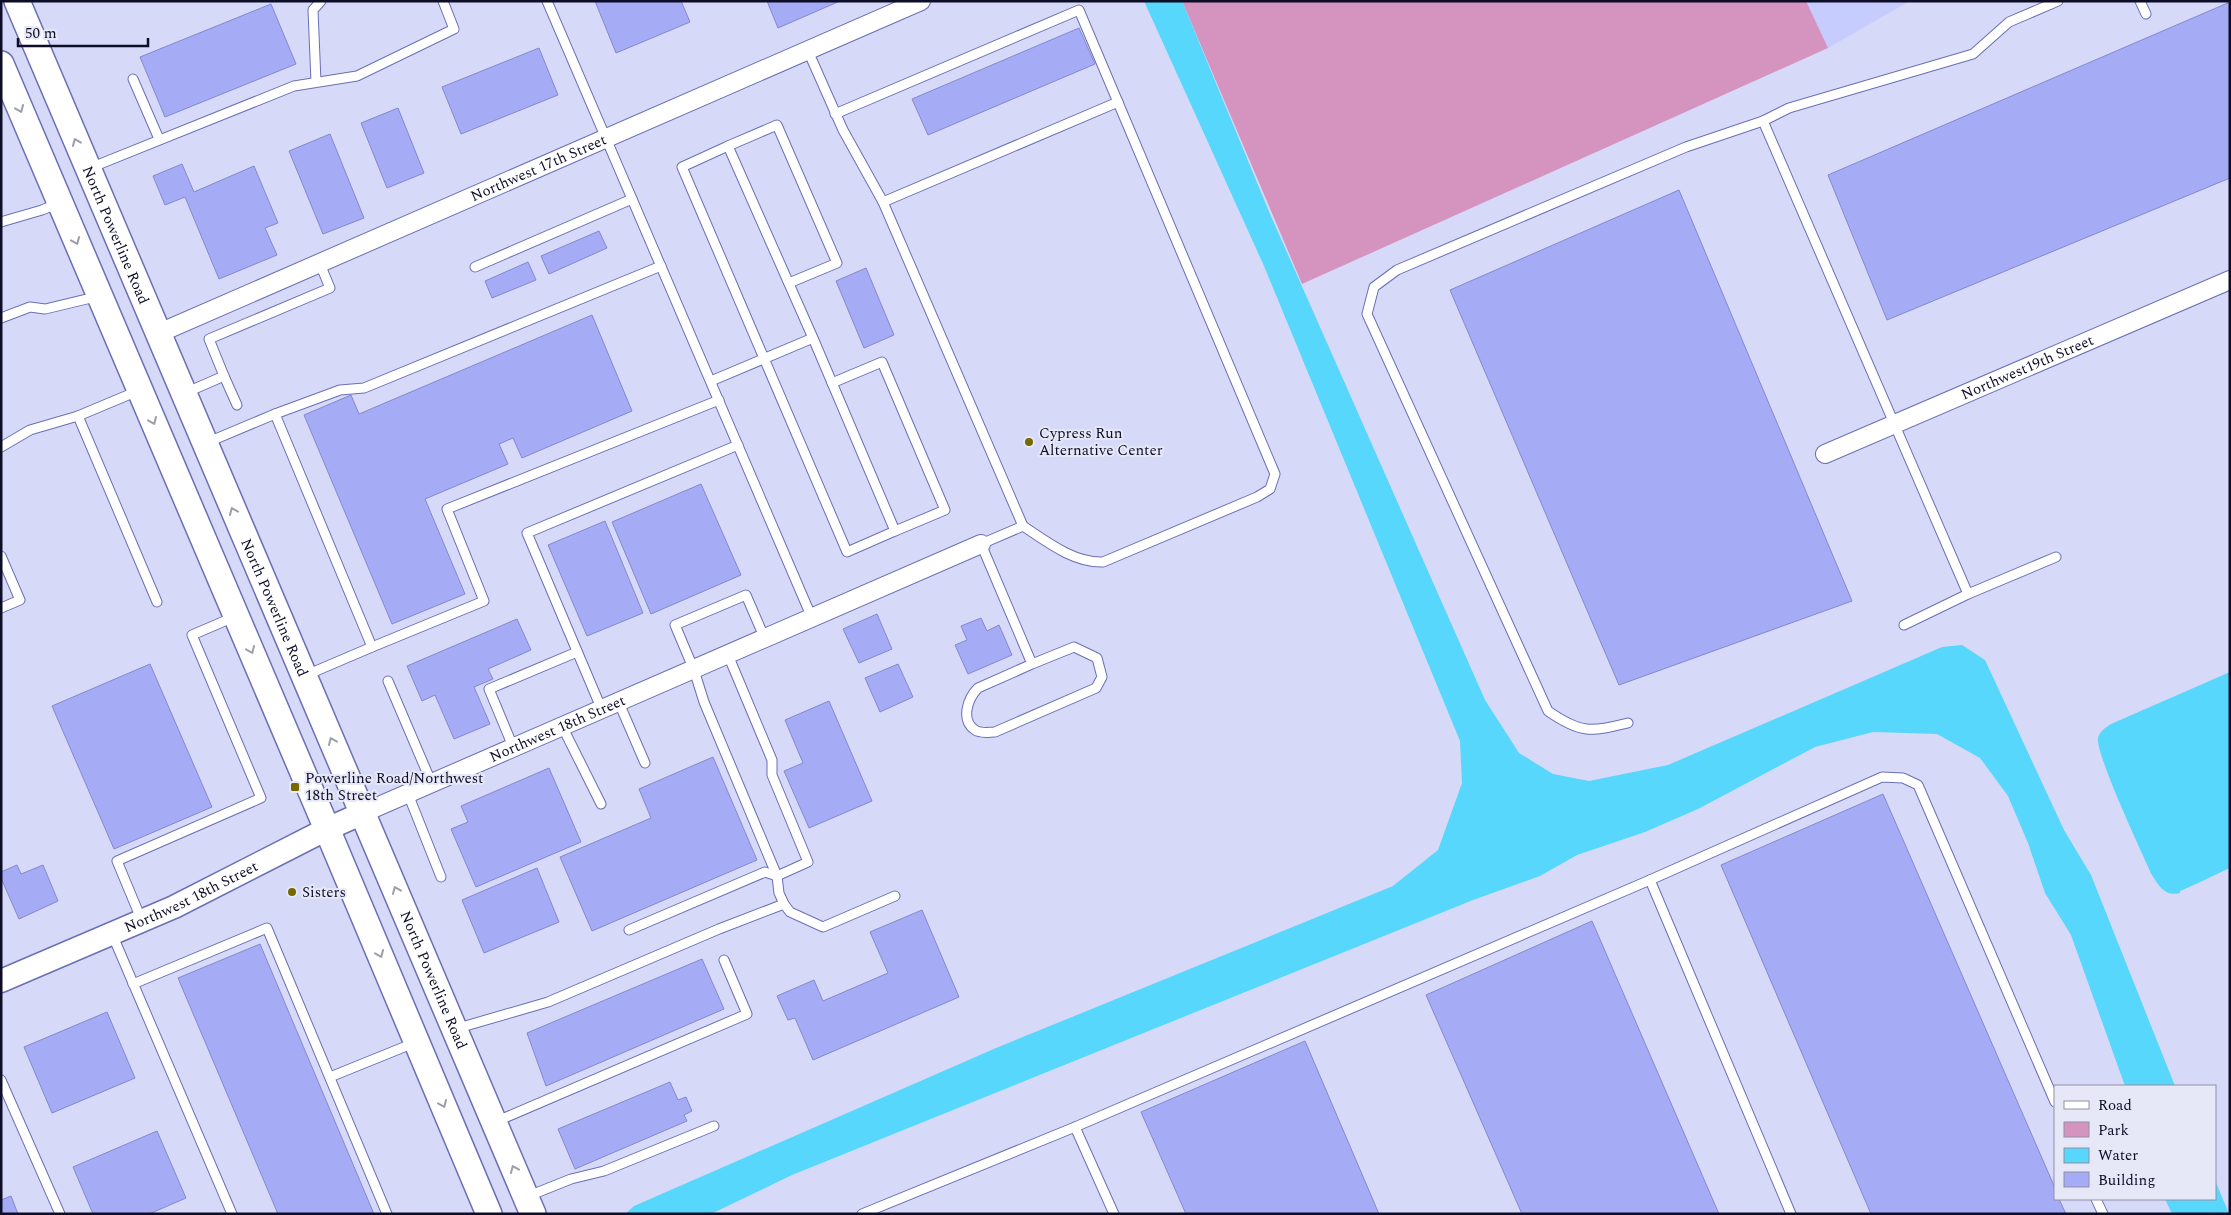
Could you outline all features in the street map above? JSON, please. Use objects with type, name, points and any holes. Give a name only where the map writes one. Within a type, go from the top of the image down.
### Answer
[{"type":"main road","name":"North Powerline Road","points":[[17,1],[179,387],[364,813],[530,1205]]},
{"type":"main road","points":[[3,75],[60,202],[328,829],[489,1213]]},
{"type":"main road","points":[[99,296],[132,327],[157,334]]},
{"type":"main road","points":[[121,346],[138,350],[150,358],[179,387]]},
{"type":"street","name":"Northwest 17th Street","points":[[157,334],[607,140],[921,1]]},
{"type":"street","name":"Northwest19th Street","points":[[1825,454],[2230,280]]},
{"type":"street","name":"Northwest 18th Street","points":[[1,981],[174,907],[328,829],[981,544]]},
{"type":"lane","points":[[316,82],[313,10],[321,1]]},
{"type":"lane","points":[[88,170],[159,139],[294,86],[357,76],[454,29],[443,1]]},
{"type":"lane","points":[[547,1],[812,618]]},
{"type":"lane","points":[[1628,723],[1595,731],[1568,725],[1548,711],[1367,314],[1374,287],[1397,270],[1686,147],[1763,121],[1789,108],[1973,54],[2009,22],[2058,1]]},
{"type":"lane","points":[[2140,1],[2146,14]]},
{"type":"lane","points":[[808,51],[835,114],[883,202],[1023,526],[1051,545],[1073,556],[1085,561],[1103,562],[1257,497],[1270,489],[1274,482],[1275,474],[1273,467],[1079,10],[835,114]]},
{"type":"lane","points":[[132,79],[159,139]]},
{"type":"lane","points":[[883,202],[1118,102]]},
{"type":"lane","points":[[1763,121],[1968,594]]},
{"type":"lane","points":[[789,284],[837,263],[777,125],[682,167],[847,552],[945,510],[882,362],[832,383]]},
{"type":"lane","points":[[728,146],[813,338],[894,531]]},
{"type":"lane","points":[[475,267],[632,199]]},
{"type":"lane","points":[[1,222],[42,210],[60,202]]},
{"type":"lane","points":[[237,405],[209,339],[330,288],[320,264]]},
{"type":"lane","points":[[204,444],[275,414],[340,390],[364,388],[661,266]]},
{"type":"lane","points":[[1,318],[30,307],[45,309],[99,296]]},
{"type":"lane","points":[[711,381],[813,338]]},
{"type":"lane","points":[[179,387],[224,376]]},
{"type":"lane","points":[[1,447],[30,430],[78,416],[140,390]]},
{"type":"lane","points":[[304,676],[484,601],[447,509],[719,400]]},
{"type":"lane","points":[[275,414],[372,647]]},
{"type":"lane","points":[[78,416],[157,602]]},
{"type":"lane","points":[[602,710],[527,533],[738,445]]},
{"type":"lane","points":[[1023,526],[981,544],[1032,664]]},
{"type":"lane","points":[[1,556],[20,600],[1,608]]},
{"type":"lane","points":[[1904,625],[1968,594],[2056,557]]},
{"type":"lane","points":[[765,639],[746,595],[675,626],[694,670],[704,702],[778,876],[779,893],[784,904],[790,912],[822,927],[895,896]]},
{"type":"lane","points":[[142,921],[117,862],[261,798],[192,635],[236,616]]},
{"type":"lane","points":[[1074,647],[1097,658],[1102,677],[1096,688],[995,732],[982,733],[975,730],[970,725],[967,710],[972,694],[978,688],[1032,664],[1074,647]]},
{"type":"lane","points":[[514,749],[489,689],[577,652]]},
{"type":"lane","points":[[629,930],[765,872],[778,876],[808,862],[772,775],[772,760],[728,655]]},
{"type":"lane","points":[[388,680],[432,784]]},
{"type":"lane","points":[[620,703],[645,763]]},
{"type":"lane","points":[[563,728],[600,804]]},
{"type":"lane","points":[[862,1214],[1076,1127],[1650,880],[1882,777],[1903,778],[1918,785],[2054,1100]]},
{"type":"lane","points":[[408,794],[441,877]]},
{"type":"lane","points":[[1650,880],[1791,1214]]},
{"type":"lane","points":[[455,1029],[548,1002],[719,929],[784,904]]},
{"type":"lane","points":[[133,984],[268,928],[387,1214]]},
{"type":"lane","points":[[112,934],[232,1214]]},
{"type":"lane","points":[[494,1122],[747,1014],[724,960]]},
{"type":"lane","points":[[330,1077],[416,1042]]},
{"type":"lane","points":[[1,1080],[60,1214]]},
{"type":"lane","points":[[530,1205],[571,1178],[604,1171],[714,1126]]},
{"type":"lane","points":[[1076,1127],[1114,1214]]},
{"type":"lane","points":[[2096,1200],[2103,1214]]},
{"type":"shaded area","points":[[1805,1],[1910,1],[1828,48]]},
{"type":"green space","points":[[1182,1],[1806,1],[1828,48],[1302,284]]},
{"type":"water","points":[[1144,1],[1182,1],[1270,214],[1485,700],[1519,753],[1553,774],[1589,781],[1668,765],[1942,647],[1962,645],[1985,660],[2064,830],[2091,875],[2175,1085],[2125,1085],[2071,935],[2045,893],[2028,843],[2008,796],[1980,758],[1937,734],[1873,732],[1815,747],[1698,809],[1645,832],[1577,855],[1540,876],[1473,900],[792,1175],[711,1214],[625,1214],[634,1206],[996,1048],[1393,886],[1438,850],[1462,783],[1460,741],[1264,266]]},
{"type":"water","points":[[2230,672],[2230,868],[2180,891],[2180,893],[2166,892],[2152,875],[2130,827],[2111,783],[2099,747],[2098,738],[2101,732],[2111,724]]},
{"type":"water","points":[[2216,1182],[2229,1214],[2172,1214],[2165,1200],[2216,1200]]},
{"type":"building","points":[[595,1],[681,1],[690,22],[616,53]]},
{"type":"building","points":[[767,1],[840,1],[778,28]]},
{"type":"building","points":[[2230,2],[2230,178],[1887,320],[1828,175]]},
{"type":"building","points":[[271,4],[296,64],[165,117],[140,57]]},
{"type":"building","points":[[1079,28],[1095,64],[928,135],[912,99]]},
{"type":"building","points":[[539,48],[558,95],[461,134],[442,87]]},
{"type":"building","points":[[398,108],[424,173],[387,188],[361,123]]},
{"type":"building","points":[[330,134],[364,218],[323,234],[289,151]]},
{"type":"building","points":[[182,164],[194,192],[254,166],[278,223],[265,228],[277,255],[219,279],[185,197],[165,205],[153,176]]},
{"type":"building","points":[[1679,190],[1852,601],[1619,685],[1450,290]]},
{"type":"building","points":[[599,231],[607,248],[549,274],[541,256]]},
{"type":"building","points":[[528,262],[536,280],[492,298],[485,281]]},
{"type":"building","points":[[866,268],[894,335],[864,348],[836,281]]},
{"type":"building","points":[[592,315],[632,411],[522,458],[513,438],[499,444],[508,464],[425,499],[465,594],[392,624],[304,415],[351,395],[359,414]]},
{"type":"building","points":[[701,484],[741,575],[651,614],[612,522]]},
{"type":"building","points":[[605,521],[643,613],[587,636],[548,545]]},
{"type":"building","points":[[877,614],[892,649],[859,663],[843,629]]},
{"type":"building","points":[[981,618],[987,631],[999,625],[1012,655],[968,674],[955,645],[967,640],[961,626]]},
{"type":"building","points":[[517,619],[531,650],[488,669],[493,679],[474,687],[490,724],[454,739],[435,695],[422,701],[407,666]]},
{"type":"building","points":[[150,664],[212,807],[114,849],[52,706]]},
{"type":"building","points":[[898,664],[913,697],[880,712],[865,678]]},
{"type":"building","points":[[829,701],[872,801],[809,828],[784,771],[803,763],[785,720]]},
{"type":"building","points":[[713,757],[757,860],[592,931],[560,857],[651,818],[639,789]]},
{"type":"building","points":[[549,768],[581,842],[476,887],[451,829],[468,822],[461,806]]},
{"type":"building","points":[[1883,794],[2054,1186],[2054,1200],[2059,1200],[2066,1214],[1871,1214],[1721,865]]},
{"type":"building","points":[[17,865],[21,874],[43,865],[58,901],[19,919],[1,878],[1,872]]},
{"type":"building","points":[[537,868],[559,922],[484,953],[462,900]]},
{"type":"building","points":[[922,910],[959,997],[813,1060],[795,1018],[788,1020],[777,996],[814,980],[823,1001],[888,973],[870,932]]},
{"type":"building","points":[[1592,921],[1719,1214],[1522,1214],[1426,995]]},
{"type":"building","points":[[260,944],[374,1214],[278,1214],[178,978]]},
{"type":"building","points":[[702,959],[724,1009],[546,1086],[527,1033]]},
{"type":"building","points":[[107,1012],[135,1078],[52,1113],[24,1047]]},
{"type":"building","points":[[1305,1041],[1379,1214],[1186,1214],[1141,1112]]},
{"type":"building","points":[[670,1082],[678,1100],[686,1097],[692,1111],[684,1115],[687,1121],[575,1169],[558,1129]]},
{"type":"building","points":[[157,1131],[186,1198],[149,1214],[93,1214],[73,1167]]},
{"type":"building","points":[[11,1196],[18,1214],[1,1214],[1,1200]]},
{"type":"place","name":"Cypress Run Alternative Center","points":[[1029,442]]},
{"type":"place","name":"Powerline Road/Northwest 18th Street","points":[[295,787]]},
{"type":"place","name":"Sisters","points":[[292,892]]}]
